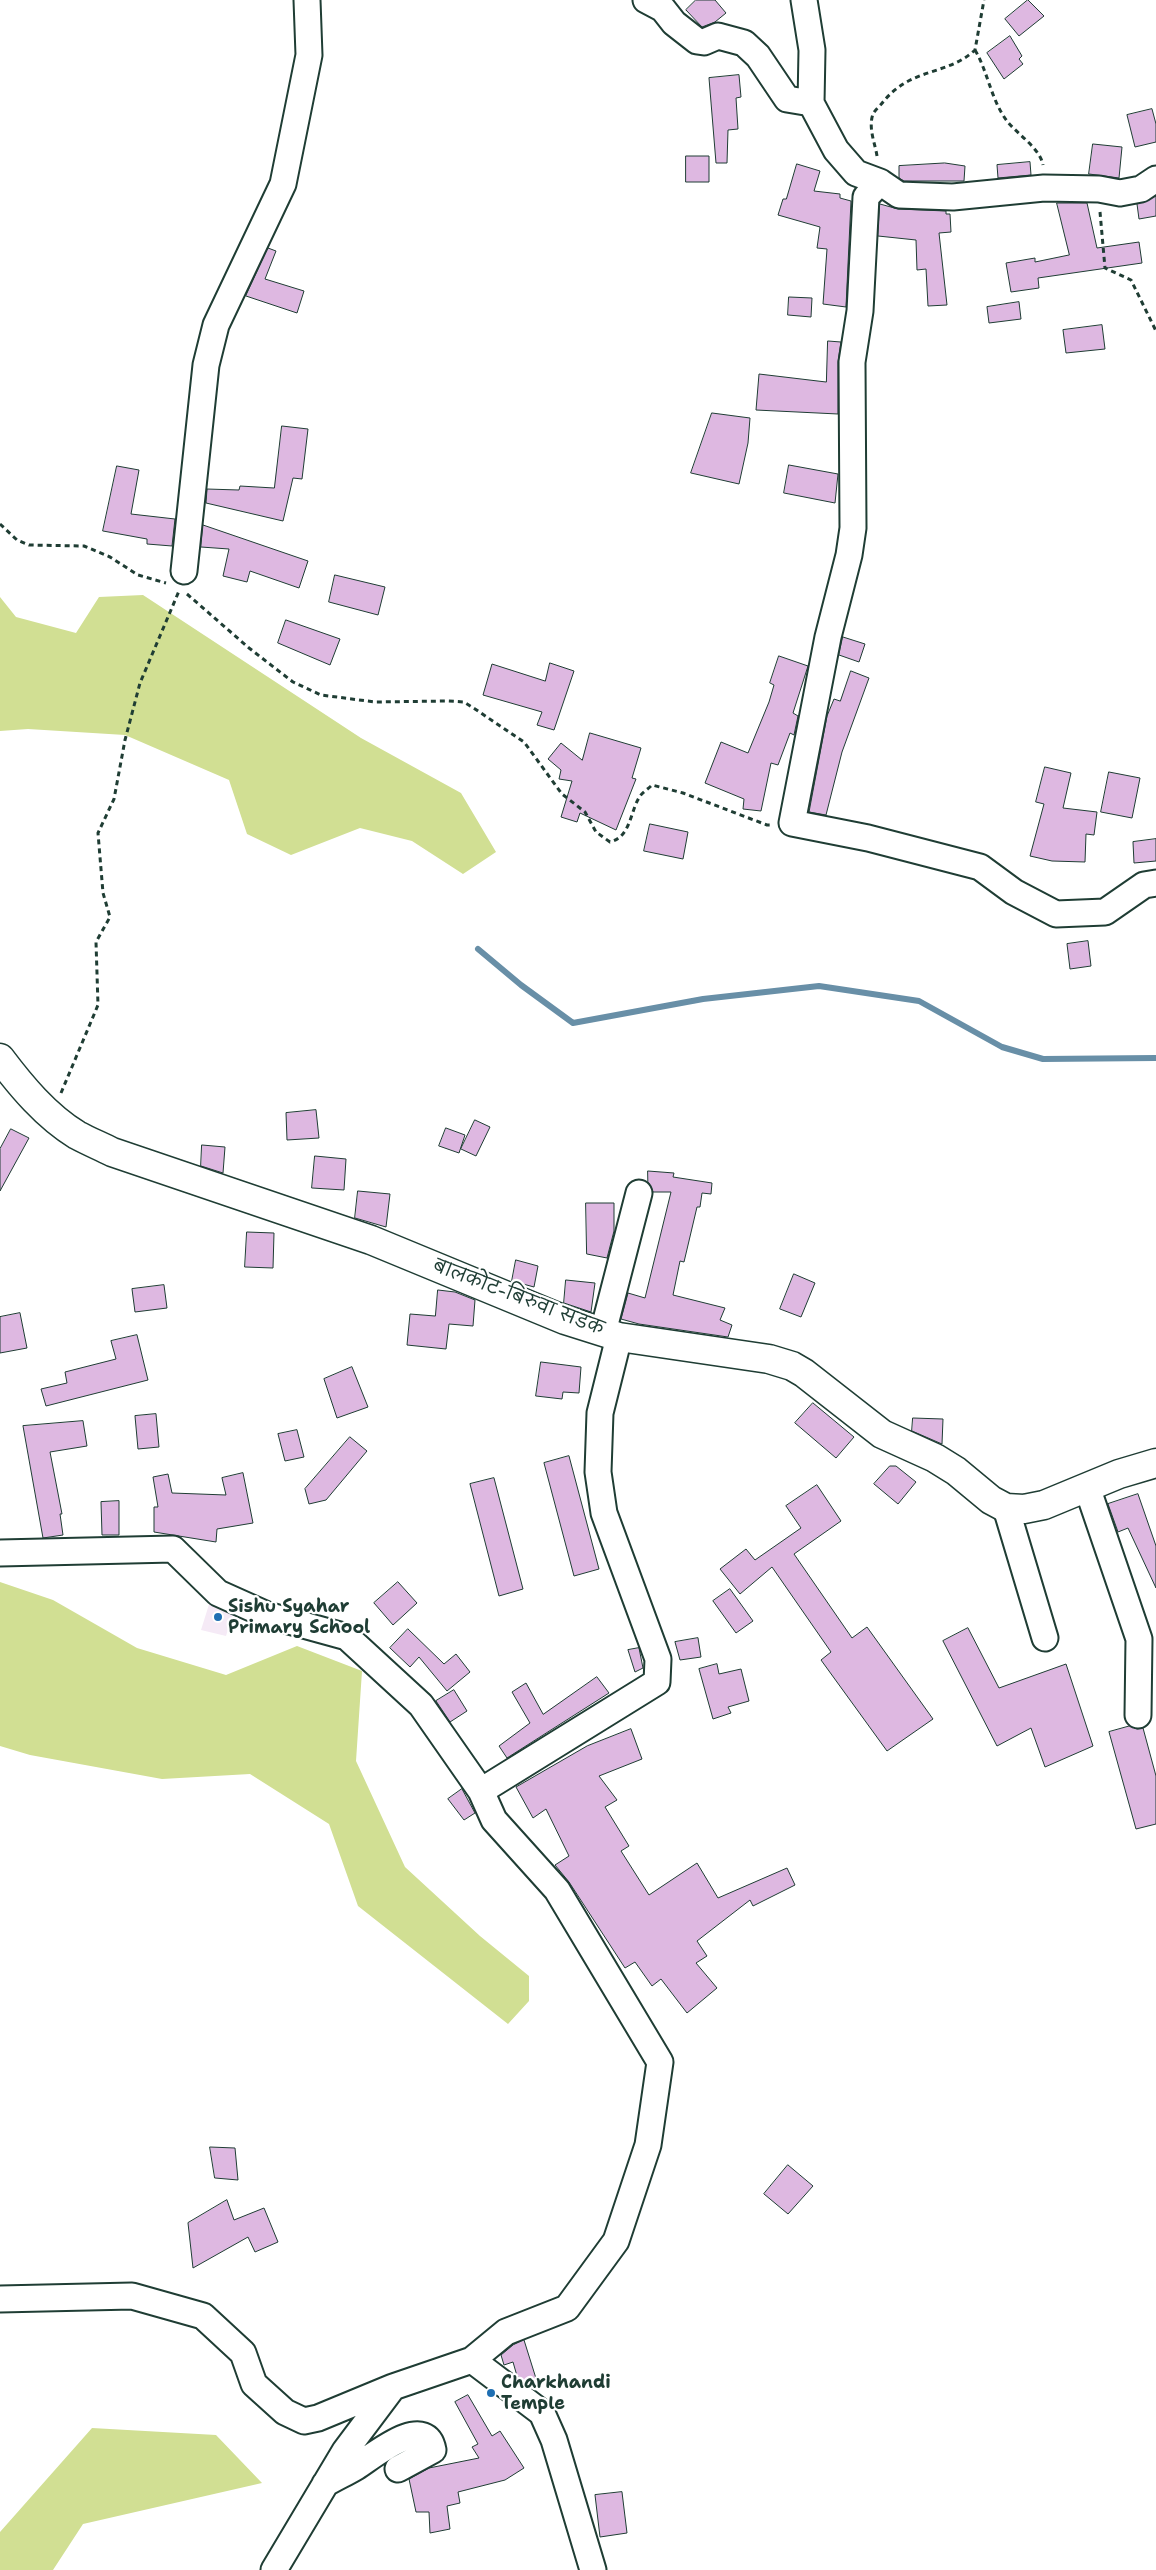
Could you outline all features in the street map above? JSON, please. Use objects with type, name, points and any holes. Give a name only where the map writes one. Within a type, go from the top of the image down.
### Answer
[{"type":"main road","name":"बालकोट-बिरुवा सडक","points":[[0,1058],[22,1088],[52,1114],[76,1134],[112,1152],[371,1240],[565,1320],[611,1335],[768,1359],[792,1366],[882,1434],[935,1458],[956,1471],[991,1500],[1006,1508]]},
{"type":"main road","points":[[1006,1508],[1024,1509],[1044,1505],[1087,1487],[1156,1463]]},
{"type":"street","points":[[177,583],[206,364],[216,325],[283,184],[309,55],[307,0]]},
{"type":"street","points":[[646,0],[663,9],[674,23],[697,41],[704,42],[718,36],[744,43],[758,56],[787,99],[811,103]]},
{"type":"street","points":[[804,0],[812,50],[811,103],[836,150],[856,173],[880,182],[899,195],[953,197],[1044,188],[1100,189],[1120,193],[1141,189],[1156,179]]},
{"type":"street","points":[[880,182],[866,197],[860,311],[852,362],[854,408],[853,528],[849,555],[828,636],[792,823],[868,838],[980,867],[1014,892],[1056,914],[1104,912],[1144,885],[1156,882]]},
{"type":"street","points":[[481,1791],[657,1682],[658,1659],[604,1513],[598,1472],[600,1413],[611,1335],[639,1193]]},
{"type":"street","points":[[1087,1487],[1139,1638],[1138,1714]]},
{"type":"street","points":[[1006,1508],[1045,1638]]},
{"type":"street","points":[[0,1553],[173,1549],[218,1593],[267,1616],[347,1637],[421,1705],[481,1791],[494,1820],[557,1890],[660,2062],[648,2145],[616,2241],[567,2308],[506,2332],[472,2360],[394,2387],[318,2418],[304,2421],[285,2412],[254,2384],[243,2353],[203,2316],[132,2296],[0,2299]]},
{"type":"street","points":[[472,2360],[542,2413],[554,2440],[594,2570]]},
{"type":"street","points":[[274,2570],[345,2451],[394,2387]]},
{"type":"street","points":[[325,2484],[357,2466],[388,2445],[411,2436],[425,2437],[431,2442],[433,2450],[398,2469]]},
{"type":"path","points":[[984,0],[975,50],[981,61],[996,103],[1007,121],[1022,135],[1043,162],[1044,188]]},
{"type":"path","points":[[880,182],[872,130],[873,114],[890,94],[913,77],[957,63],[975,50]]},
{"type":"path","points":[[1100,189],[1105,268],[1130,280],[1156,331]]},
{"type":"path","points":[[0,524],[16,540],[29,545],[84,546],[110,557],[138,575],[177,583],[249,648],[293,682],[321,695],[375,702],[464,702],[524,742],[562,794],[585,812],[596,832],[610,842],[618,840],[625,830],[641,795],[652,785],[683,793],[767,825],[792,823]]},
{"type":"path","points":[[52,1114],[98,1005],[96,942],[110,917],[103,893],[98,833],[114,799],[125,740],[140,683],[177,583]]},
{"type":"shaded area","name":"Sishu Syahar Primary School","points":[[211,1598],[236,1604],[226,1636],[201,1630]]},
{"type":"green space","points":[[143,595],[361,738],[461,793],[496,852],[463,874],[412,841],[360,828],[291,855],[247,834],[229,780],[125,735],[28,729],[0,731],[0,597],[16,617],[76,633],[99,597]]},
{"type":"green space","points":[[0,1582],[53,1600],[137,1648],[226,1675],[297,1646],[362,1671],[356,1761],[405,1867],[480,1936],[529,1976],[529,2001],[508,2024],[358,1906],[329,1824],[250,1774],[162,1779],[30,1755],[0,1746]]},
{"type":"green space","points":[[92,2428],[216,2435],[262,2483],[83,2524],[53,2570],[0,2570],[0,2532]]},
{"type":"building","points":[[696,0],[715,0],[726,13],[715,22],[702,27],[686,10]]},
{"type":"building","points":[[1028,0],[1044,16],[1019,36],[1005,19]]},
{"type":"building","points":[[1010,36],[1022,56],[1019,59],[1023,64],[1004,79],[987,53]]},
{"type":"building","points":[[739,75],[741,97],[736,98],[738,129],[728,130],[727,163],[716,163],[709,78]]},
{"type":"building","points":[[1152,109],[1156,124],[1156,142],[1135,147],[1127,115]]},
{"type":"building","points":[[1093,144],[1122,147],[1119,178],[1089,174]]},
{"type":"building","points":[[686,156],[709,156],[709,182],[686,182]]},
{"type":"building","points":[[1030,162],[1031,175],[998,178],[997,165]]},
{"type":"building","points":[[945,163],[965,166],[964,181],[904,181],[899,178],[899,166]]},
{"type":"building","points":[[797,164],[820,171],[814,191],[840,194],[840,198],[851,201],[846,307],[823,304],[827,249],[817,248],[820,227],[778,215],[783,199],[786,199]]},
{"type":"building","points":[[1156,196],[1156,216],[1139,219],[1137,204]]},
{"type":"building","points":[[1057,203],[1087,203],[1097,248],[1139,242],[1142,263],[1038,278],[1039,288],[1011,292],[1006,263],[1035,258],[1035,262],[1069,255]]},
{"type":"building","points":[[880,204],[898,209],[946,211],[946,214],[950,214],[951,232],[939,233],[947,305],[928,306],[926,269],[917,270],[916,240],[878,236]]},
{"type":"building","points":[[268,248],[276,251],[265,279],[304,291],[297,313],[246,296]]},
{"type":"building","points":[[789,297],[812,298],[811,317],[788,315]]},
{"type":"building","points":[[1019,302],[1021,319],[989,323],[987,307]]},
{"type":"building","points":[[1102,325],[1105,349],[1066,353],[1063,330]]},
{"type":"building","points":[[828,341],[841,342],[838,362],[838,414],[756,410],[759,374],[826,382]]},
{"type":"building","points":[[712,413],[750,418],[748,443],[739,484],[691,473]]},
{"type":"building","points":[[282,426],[308,429],[302,479],[293,478],[283,521],[206,503],[207,489],[239,490],[240,486],[274,488]]},
{"type":"building","points":[[789,465],[838,474],[835,503],[784,493]]},
{"type":"building","points":[[117,466],[139,470],[131,514],[175,519],[172,546],[147,544],[147,539],[103,531]]},
{"type":"building","points":[[203,525],[308,561],[299,588],[250,571],[247,582],[223,576],[229,549],[201,547]]},
{"type":"building","points":[[335,575],[385,587],[378,615],[329,602]]},
{"type":"building","points":[[286,620],[340,639],[330,665],[278,643]]},
{"type":"building","points":[[843,637],[865,644],[859,662],[839,655]]},
{"type":"building","points":[[779,656],[808,666],[793,713],[798,716],[794,735],[790,733],[778,765],[771,763],[761,811],[743,809],[744,799],[705,783],[721,742],[748,753],[769,702],[774,685],[770,683]]},
{"type":"building","points":[[550,663],[574,671],[554,730],[537,725],[542,712],[483,695],[492,664],[545,681]]},
{"type":"building","points":[[851,671],[869,678],[842,752],[826,815],[809,812],[827,716],[834,699],[840,701]]},
{"type":"building","points":[[590,733],[641,748],[632,778],[636,779],[616,830],[580,813],[577,822],[561,817],[572,781],[559,779],[561,770],[548,759],[561,743],[582,760]]},
{"type":"building","points":[[1045,767],[1071,773],[1063,808],[1097,812],[1094,835],[1086,834],[1085,862],[1052,861],[1030,856],[1044,804],[1036,802]]},
{"type":"building","points":[[1109,772],[1140,778],[1132,818],[1101,812]]},
{"type":"building","points":[[650,824],[688,832],[683,859],[644,851]]},
{"type":"building","points":[[1156,839],[1156,861],[1134,863],[1133,842]]},
{"type":"building","points":[[1088,941],[1091,966],[1070,969],[1067,944]]},
{"type":"building","points":[[316,1110],[319,1138],[287,1140],[286,1113]]},
{"type":"building","points":[[475,1120],[490,1127],[476,1156],[461,1149]]},
{"type":"building","points":[[446,1128],[465,1135],[459,1153],[439,1146]]},
{"type":"building","points":[[11,1129],[29,1138],[0,1191],[0,1149]]},
{"type":"building","points":[[202,1145],[225,1147],[223,1173],[201,1166]]},
{"type":"building","points":[[315,1156],[346,1159],[344,1190],[312,1188]]},
{"type":"building","points":[[648,1171],[674,1173],[673,1177],[712,1183],[711,1194],[702,1193],[700,1207],[697,1207],[684,1262],[680,1261],[673,1295],[725,1308],[720,1320],[732,1325],[728,1337],[639,1324],[621,1319],[628,1293],[645,1298],[671,1192],[653,1192],[648,1182]]},
{"type":"building","points":[[358,1191],[390,1194],[386,1227],[355,1218]]},
{"type":"building","points":[[586,1203],[614,1203],[614,1231],[607,1258],[587,1254]]},
{"type":"building","points":[[247,1232],[274,1233],[273,1268],[245,1267]]},
{"type":"building","points":[[516,1260],[538,1266],[534,1287],[512,1281]]},
{"type":"building","points":[[794,1274],[815,1283],[801,1317],[780,1309]]},
{"type":"building","points":[[566,1280],[595,1283],[591,1312],[564,1303]]},
{"type":"building","points":[[164,1285],[167,1308],[135,1312],[132,1289]]},
{"type":"building","points":[[438,1290],[455,1292],[475,1300],[473,1326],[449,1324],[446,1349],[407,1345],[410,1314],[435,1316]]},
{"type":"building","points":[[20,1313],[27,1348],[0,1353],[0,1317]]},
{"type":"building","points":[[137,1335],[148,1380],[46,1406],[41,1389],[67,1383],[65,1372],[116,1359],[111,1341]]},
{"type":"building","points":[[541,1362],[581,1367],[579,1393],[563,1392],[562,1399],[536,1396]]},
{"type":"building","points":[[352,1367],[368,1407],[337,1418],[324,1379]]},
{"type":"building","points":[[813,1403],[854,1437],[836,1458],[795,1423]]},
{"type":"building","points":[[156,1414],[159,1447],[138,1449],[135,1416]]},
{"type":"building","points":[[913,1418],[943,1419],[942,1444],[912,1431]]},
{"type":"building","points":[[83,1421],[87,1446],[50,1452],[62,1514],[60,1514],[63,1535],[43,1538],[23,1426]]},
{"type":"building","points":[[297,1430],[304,1457],[285,1461],[278,1434]]},
{"type":"building","points":[[350,1437],[367,1451],[326,1500],[309,1504],[305,1489]]},
{"type":"building","points":[[569,1456],[599,1569],[574,1576],[544,1463]]},
{"type":"building","points":[[890,1466],[896,1466],[916,1482],[898,1504],[874,1484]]},
{"type":"building","points":[[243,1473],[253,1523],[217,1529],[216,1542],[154,1532],[154,1507],[158,1507],[153,1477],[168,1474],[172,1493],[226,1495],[222,1478]]},
{"type":"building","points":[[494,1478],[523,1589],[499,1596],[470,1484]]},
{"type":"building","points":[[817,1485],[841,1521],[794,1554],[852,1638],[867,1627],[933,1719],[887,1751],[821,1660],[831,1652],[772,1567],[740,1594],[720,1569],[746,1549],[755,1560],[801,1528],[786,1506]]},
{"type":"building","points":[[1138,1494],[1156,1546],[1156,1588],[1128,1528],[1118,1532],[1108,1504]]},
{"type":"building","points":[[119,1501],[119,1535],[102,1535],[101,1502]]},
{"type":"building","points":[[398,1582],[417,1603],[393,1625],[374,1603]]},
{"type":"building","points":[[730,1589],[753,1621],[736,1633],[713,1601]]},
{"type":"building","points":[[968,1628],[999,1688],[1066,1664],[1093,1746],[1045,1767],[1031,1728],[997,1746],[943,1641]]},
{"type":"building","points":[[408,1629],[444,1664],[456,1654],[470,1672],[447,1691],[419,1657],[410,1667],[390,1648]]},
{"type":"building","points":[[698,1638],[701,1657],[680,1660],[675,1642]]},
{"type":"building","points":[[639,1648],[643,1668],[635,1672],[628,1650]]},
{"type":"building","points":[[717,1664],[719,1674],[741,1669],[749,1701],[728,1707],[731,1713],[713,1719],[699,1669]]},
{"type":"building","points":[[597,1677],[609,1693],[507,1758],[499,1746],[530,1723],[512,1692],[526,1683],[543,1714]]},
{"type":"building","points":[[454,1690],[467,1711],[450,1722],[436,1701]]},
{"type":"building","points":[[1130,1726],[1137,1729],[1143,1728],[1156,1776],[1156,1824],[1136,1829],[1109,1732]]},
{"type":"building","points":[[631,1729],[642,1759],[599,1776],[617,1800],[605,1807],[629,1846],[621,1851],[649,1895],[697,1863],[718,1898],[787,1868],[795,1885],[753,1906],[750,1900],[697,1941],[707,1956],[696,1963],[717,1988],[687,2013],[661,1979],[652,1986],[635,1962],[625,1968],[569,1882],[555,1865],[569,1856],[546,1809],[533,1818],[516,1787],[587,1746]]},
{"type":"building","points":[[462,1789],[475,1813],[464,1820],[448,1799]]},
{"type":"building","points":[[210,2147],[235,2148],[238,2180],[215,2178]]},
{"type":"building","points":[[788,2165],[813,2186],[788,2214],[764,2194]]},
{"type":"building","points":[[227,2200],[234,2220],[264,2208],[278,2242],[255,2252],[248,2237],[193,2268],[188,2223]]},
{"type":"building","points":[[524,2340],[539,2388],[534,2389],[517,2376],[513,2362],[504,2365],[501,2355],[513,2345]]},
{"type":"building","points":[[468,2395],[492,2436],[500,2431],[524,2468],[505,2480],[458,2492],[460,2503],[447,2506],[450,2529],[430,2533],[429,2512],[416,2512],[409,2479],[429,2468],[479,2458],[472,2447],[478,2444],[455,2402]]},
{"type":"building","points":[[622,2492],[627,2533],[600,2537],[595,2495]]},
{"type":"waterway","points":[[478,949],[521,985],[573,1023],[703,999],[819,986],[919,1001],[1002,1047],[1043,1059],[1156,1058]]},
{"type":"place","name":"Sishu Syahar Primary School","points":[[218,1617]]},
{"type":"place","name":"Charkhandi Temple","points":[[491,2393]]}]
